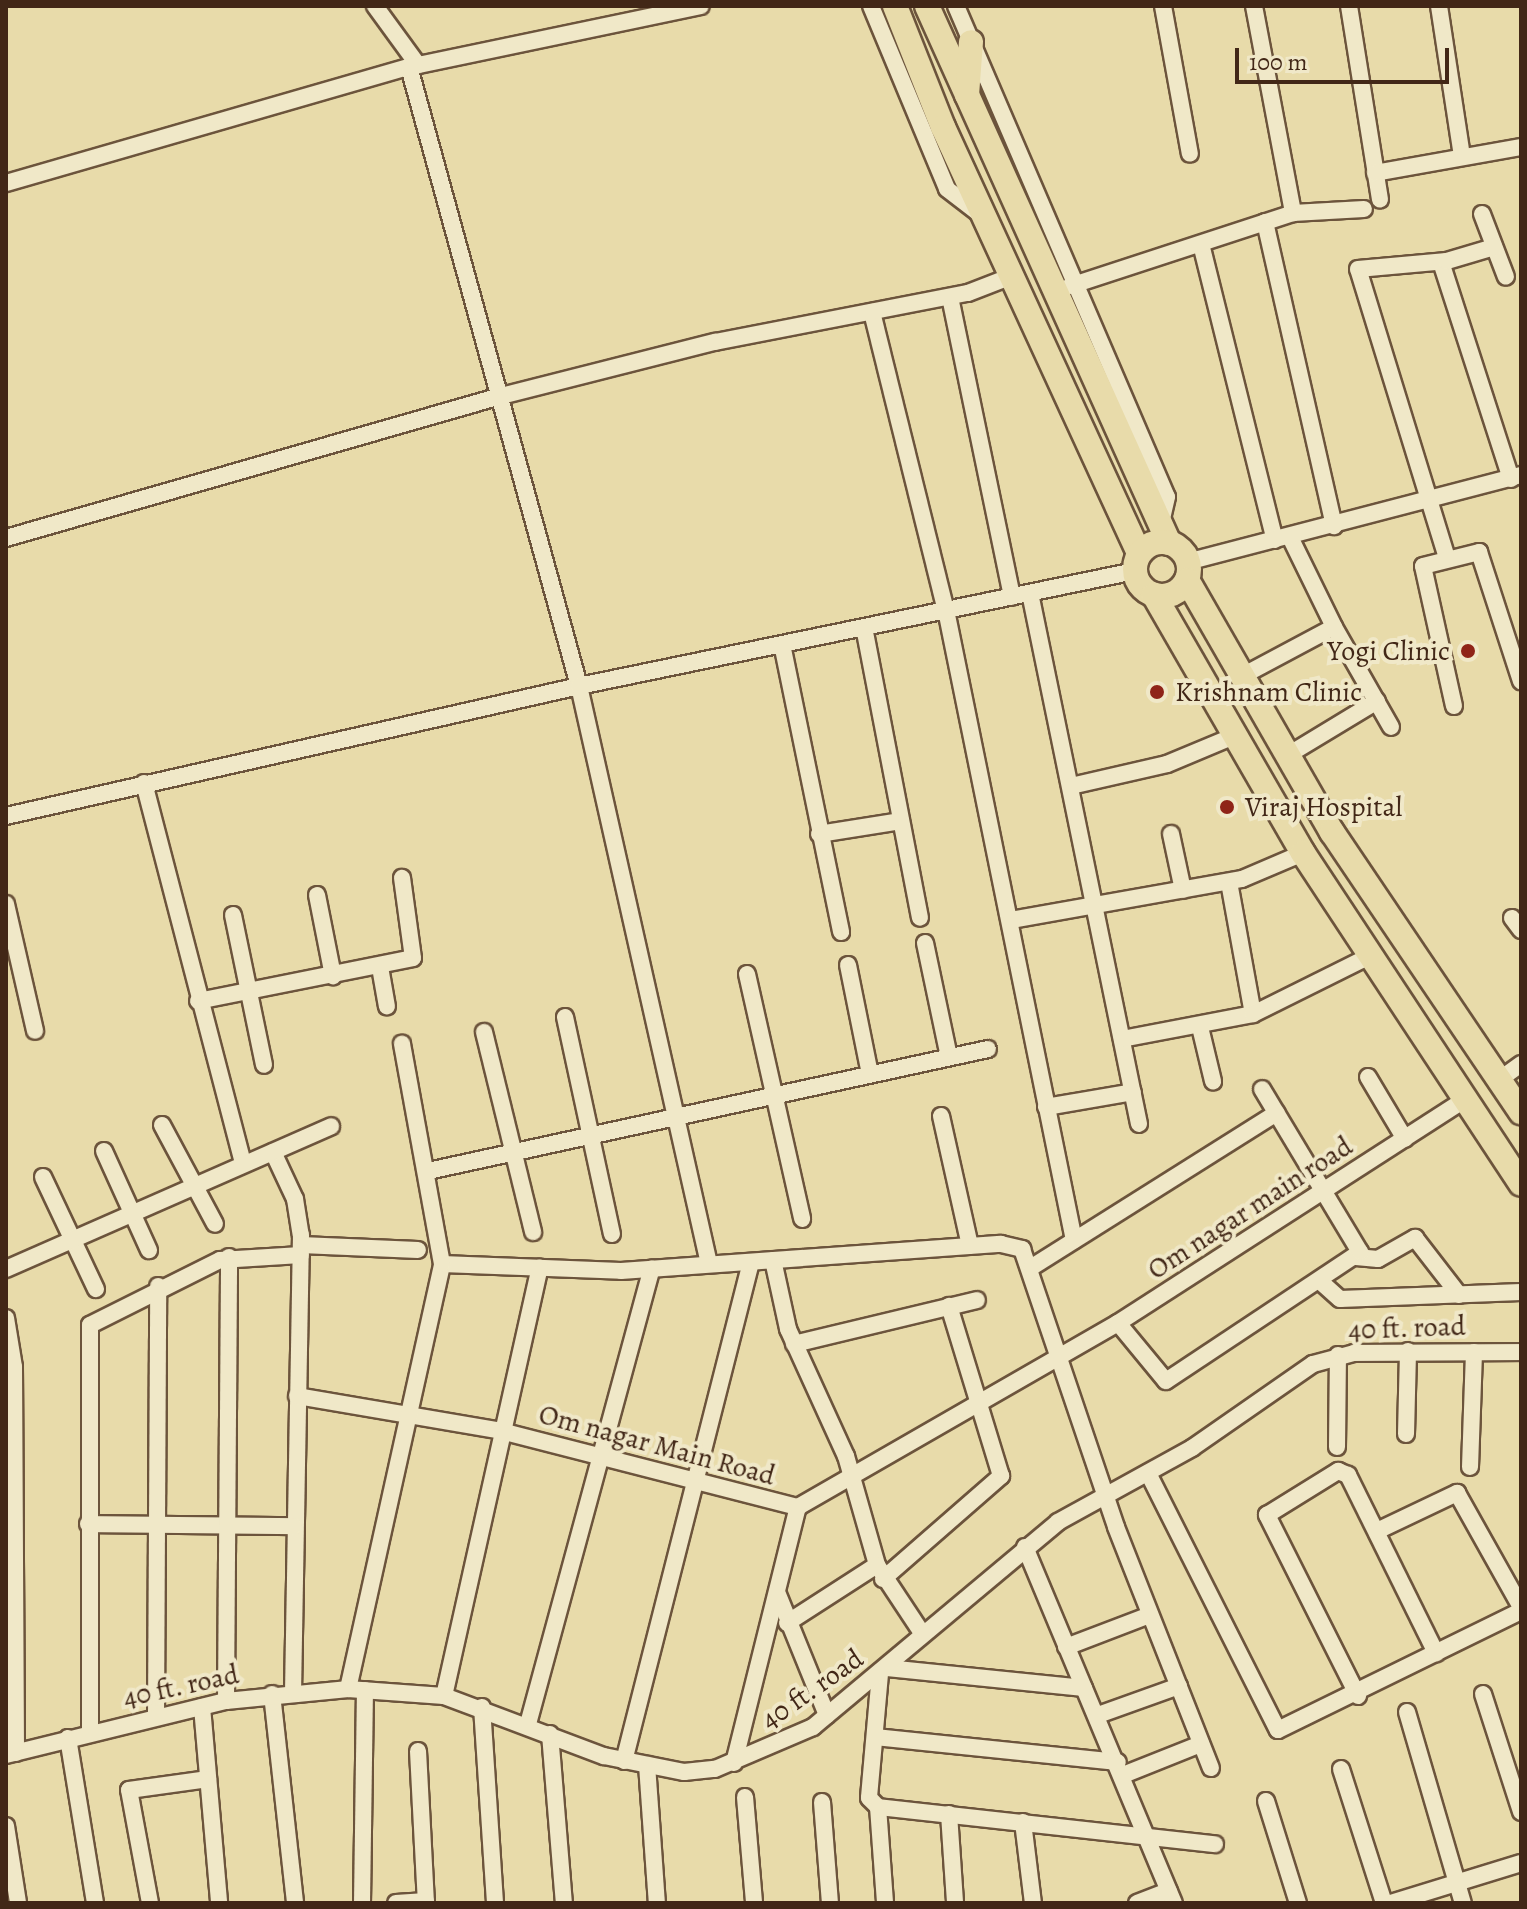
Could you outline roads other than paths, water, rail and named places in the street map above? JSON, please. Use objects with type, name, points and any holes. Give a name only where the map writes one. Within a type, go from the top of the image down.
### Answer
[{"type":"highway","points":[[895,6],[985,219],[1154,595],[1303,853],[1521,1183]]},
{"type":"highway","points":[[931,16],[966,98],[1067,287],[1165,534],[1288,755],[1521,1112]]},
{"type":"highway","points":[[966,98],[971,42]]},
{"type":"highway","points":[[1137,562],[1165,534]]},
{"type":"highway","points":[[1154,595],[1177,593],[1187,571]]},
{"type":"street","points":[[375,6],[413,66],[497,397],[579,686],[709,1264]]},
{"type":"street","points":[[6,183],[413,66],[701,6]]},
{"type":"street","points":[[871,6],[947,189],[985,219]]},
{"type":"street","points":[[956,6],[1067,287],[1293,213],[1364,209]]},
{"type":"street","points":[[1163,6],[1190,154]]},
{"type":"street","points":[[1254,6],[1293,213]]},
{"type":"street","points":[[1349,6],[1380,200]]},
{"type":"street","points":[[1439,6],[1462,156]]},
{"type":"street","points":[[1375,173],[1521,147]]},
{"type":"street","points":[[1482,214],[1506,277]]},
{"type":"street","points":[[1265,222],[1334,526]]},
{"type":"street","points":[[1201,244],[1282,539],[1391,727]]},
{"type":"street","points":[[1447,558],[1358,269],[1441,262],[1494,247]]},
{"type":"street","points":[[1187,571],[1282,539],[1516,477],[1441,262]]},
{"type":"street","points":[[6,538],[497,397],[950,297],[1012,276]]},
{"type":"street","points":[[950,297],[1012,597]]},
{"type":"street","points":[[872,312],[946,610],[1074,1240]]},
{"type":"street","points":[[1454,706],[1421,576],[1423,566],[1447,558],[1482,556],[1521,681]]},
{"type":"street","points":[[6,816],[579,686],[1030,593],[1137,562]]},
{"type":"street","points":[[1030,593],[1139,1124]]},
{"type":"street","points":[[864,627],[920,918]]},
{"type":"street","points":[[1244,675],[1334,627]]},
{"type":"street","points":[[782,644],[841,932]]},
{"type":"street","points":[[1288,755],[1377,701]]},
{"type":"street","points":[[1071,786],[1167,764],[1234,736]]},
{"type":"street","points":[[144,783],[198,1001],[243,1163]]},
{"type":"street","points":[[819,834],[901,821]]},
{"type":"street","points":[[1171,834],[1183,890]]},
{"type":"street","points":[[1011,920],[1229,882],[1303,853]]},
{"type":"street","points":[[198,1001],[413,958],[416,948],[402,878]]},
{"type":"street","points":[[1229,882],[1253,1014]]},
{"type":"street","points":[[317,895],[333,976]]},
{"type":"street","points":[[6,904],[35,1031]]},
{"type":"street","points":[[233,915],[264,1065]]},
{"type":"street","points":[[925,943],[949,1057]]},
{"type":"street","points":[[1122,1039],[1200,1027],[1253,1014],[1370,956]]},
{"type":"street","points":[[848,965],[870,1074]]},
{"type":"street","points":[[380,967],[387,1006]]},
{"type":"street","points":[[747,974],[802,1219]]},
{"type":"street","points":[[565,1017],[612,1234]]},
{"type":"street","points":[[1200,1027],[1213,1081]]},
{"type":"street","points":[[484,1032],[511,1154],[533,1232]]},
{"type":"street","points":[[362,1903],[356,1689],[404,1410],[442,1264],[428,1171],[402,1044]]},
{"type":"street","points":[[428,1171],[988,1049]]},
{"type":"street","points":[[1499,1080],[1521,1064]]},
{"type":"street","points":[[1368,1077],[1405,1139]]},
{"type":"street","points":[[1118,1323],[1166,1381],[1322,1283],[1356,1257],[1361,1245],[1262,1089]]},
{"type":"street","points":[[1046,1107],[1133,1092]]},
{"type":"street","name":"Om nagar main road","points":[[1061,1354],[1118,1323],[1464,1100]]},
{"type":"street","points":[[1032,1267],[1277,1113]]},
{"type":"street","points":[[941,1116],[970,1246]]},
{"type":"street","points":[[162,1125],[215,1224]]},
{"type":"street","points":[[6,1248],[10,1266],[331,1126]]},
{"type":"street","points":[[104,1151],[149,1250]]},
{"type":"street","points":[[273,1152],[295,1199],[301,1250],[293,1690]]},
{"type":"street","points":[[43,1177],[96,1289]]},
{"type":"street","points":[[1356,1257],[1378,1259],[1415,1238],[1459,1295]]},
{"type":"street","points":[[442,1264],[652,1269],[1012,1245],[1032,1267],[1106,1494],[1211,1768]]},
{"type":"street","points":[[90,1732],[90,1325],[158,1286],[229,1257],[301,1250],[418,1250]]},
{"type":"street","points":[[226,1701],[229,1257]]},
{"type":"street","points":[[773,1260],[794,1344],[854,1478],[880,1572],[922,1633]]},
{"type":"street","points":[[624,1761],[751,1262]]},
{"type":"street","points":[[444,1696],[540,1268]]},
{"type":"street","points":[[528,1724],[652,1269]]},
{"type":"street","points":[[1322,1283],[1340,1299],[1521,1292]]},
{"type":"street","points":[[156,1715],[158,1286]]},
{"type":"street","points":[[794,1344],[977,1300]]},
{"type":"street","points":[[787,1623],[880,1572],[999,1480],[949,1306]]},
{"type":"street","points":[[6,1318],[14,1367],[11,1754]]},
{"type":"street","points":[[1406,1434],[1408,1351]]},
{"type":"street","name":"40 ft. road","points":[[11,1754],[156,1715],[226,1701],[293,1690],[356,1689],[444,1696],[482,1707],[624,1761],[699,1772],[734,1763],[827,1715],[884,1671],[922,1633],[1025,1547],[1106,1494],[1148,1473],[1299,1373],[1338,1355],[1408,1351],[1521,1352]]},
{"type":"street","points":[[1470,1467],[1474,1352]]},
{"type":"street","name":"Om nagar Main Road","points":[[297,1396],[404,1410],[501,1431],[798,1507],[854,1478],[977,1400],[1061,1354]]},
{"type":"street","points":[[1337,1447],[1338,1355]]},
{"type":"street","points":[[1358,1696],[1267,1515],[1343,1471],[1377,1531],[1436,1653]]},
{"type":"street","points":[[1148,1473],[1278,1730],[1358,1696],[1521,1609],[1457,1493],[1377,1531]]},
{"type":"street","points":[[734,1763],[798,1507]]},
{"type":"street","points":[[88,1524],[294,1526]]},
{"type":"street","points":[[1025,1547],[1121,1769],[1171,1897],[1137,1903]]},
{"type":"street","points":[[777,1592],[787,1623],[827,1715]]},
{"type":"street","points":[[1066,1647],[1150,1615]]},
{"type":"street","points":[[1084,1688],[884,1671],[869,1798],[878,1807],[1215,1844]]},
{"type":"street","points":[[1098,1715],[1179,1686]]},
{"type":"street","points":[[272,1694],[295,1903]]},
{"type":"street","points":[[1483,1694],[1521,1812]]},
{"type":"street","points":[[202,1707],[219,1903]]},
{"type":"street","points":[[482,1707],[495,1903]]},
{"type":"street","points":[[1407,1712],[1463,1903]]},
{"type":"street","points":[[550,1734],[564,1903]]},
{"type":"street","points":[[875,1737],[1121,1769],[1201,1744]]},
{"type":"street","points":[[68,1738],[95,1903]]},
{"type":"street","points":[[396,1903],[426,1902],[418,1751]]},
{"type":"street","points":[[647,1765],[657,1903]]},
{"type":"street","points":[[1341,1769],[1384,1903]]},
{"type":"street","points":[[150,1903],[129,1790],[208,1779]]},
{"type":"street","points":[[745,1797],[754,1903]]},
{"type":"street","points":[[1266,1801],[1298,1903]]},
{"type":"street","points":[[822,1802],[830,1903]]},
{"type":"street","points":[[878,1807],[885,1903]]},
{"type":"street","points":[[949,1814],[955,1903]]},
{"type":"street","points":[[1023,1822],[1033,1903]]},
{"type":"street","points":[[6,1826],[18,1903]]},
{"type":"street","points":[[1391,1903],[1521,1863]]},
{"type":"place","name":"Yogi Clinic","points":[[1468,651]]},
{"type":"place","name":"Krishnam Clinic","points":[[1157,692]]},
{"type":"place","name":"Viraj Hospital","points":[[1227,807]]}]
